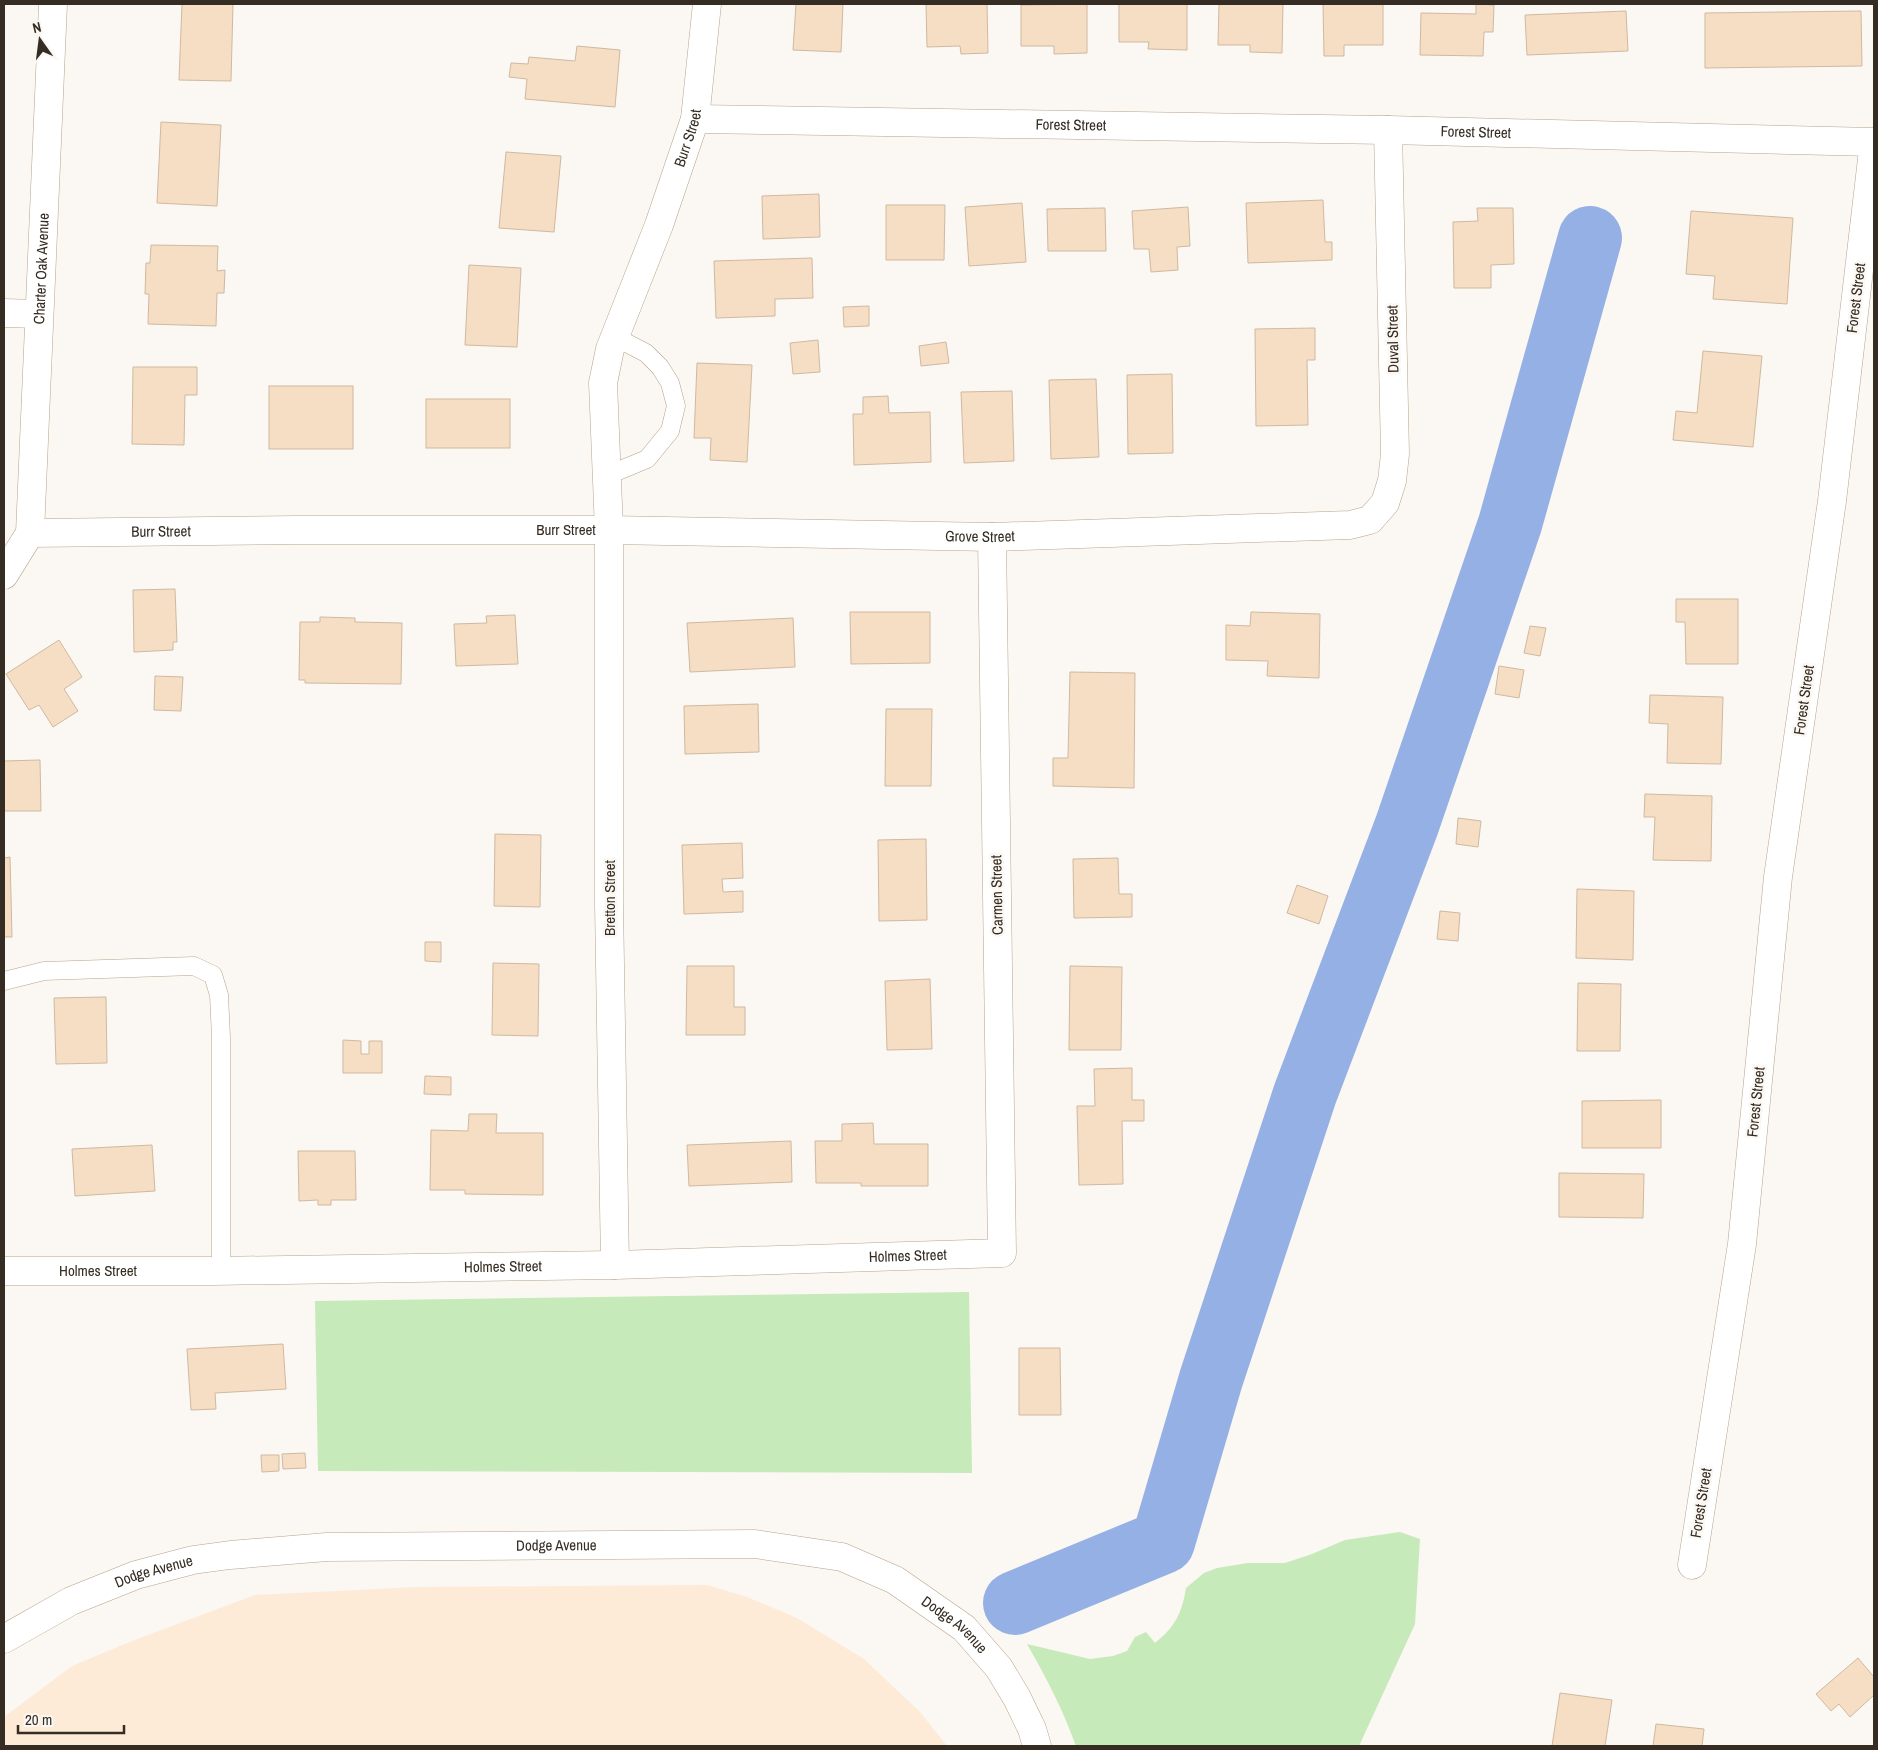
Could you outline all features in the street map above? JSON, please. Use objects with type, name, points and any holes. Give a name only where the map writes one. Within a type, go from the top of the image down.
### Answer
[{"type":"street","name":"Charter Oak Avenue","points":[[30,533],[53,4]]},
{"type":"street","name":"Burr Street","points":[[30,533],[298,530],[609,530],[603,383],[610,350],[659,225],[695,119],[707,4]]},
{"type":"street","name":"Forest Street","points":[[695,119],[1388,130],[1874,142],[1832,501],[1778,877],[1742,1244],[1692,1565]]},
{"type":"street","name":"Duval Street","points":[[1350,525],[1370,520],[1385,503],[1392,480],[1395,454],[1388,130]]},
{"type":"street","points":[[4,313],[39,314]]},
{"type":"street","name":"Grove Street","points":[[609,530],[992,537],[1350,525]]},
{"type":"street","name":"Bretton Street","points":[[609,530],[610,904],[615,1265]]},
{"type":"street","points":[[4,575],[30,533]]},
{"type":"street","name":"Carmen Street","points":[[992,537],[1002,1253]]},
{"type":"street","name":"Holmes Street","points":[[4,1271],[221,1271],[615,1265],[1002,1253]]},
{"type":"street","name":"Dodge Avenue","points":[[4,1639],[70,1601],[136,1575],[193,1560],[230,1555],[327,1546],[755,1544],[842,1556],[895,1580],[964,1628],[999,1668],[1028,1721],[1037,1746]]},
{"type":"lane","points":[[606,476],[647,459],[670,431],[676,406],[670,383],[660,368],[646,353],[615,337]]},
{"type":"lane","points":[[4,981],[44,971],[194,966],[213,975],[219,995],[221,1271]]},
{"type":"shaded area","points":[[707,1585],[747,1597],[797,1618],[864,1659],[920,1712],[947,1746],[4,1746],[4,1717],[72,1666],[132,1641],[255,1595],[418,1587]]},
{"type":"green space","points":[[969,1292],[972,1473],[318,1471],[315,1301]]},
{"type":"green space","points":[[1400,1532],[1420,1539],[1415,1624],[1359,1746],[1076,1746],[1054,1694],[1027,1644],[1090,1659],[1113,1656],[1127,1651],[1135,1637],[1146,1632],[1155,1643],[1162,1637],[1173,1625],[1180,1612],[1186,1588],[1204,1573],[1217,1568],[1248,1563],[1285,1563],[1345,1540]]},
{"type":"building","points":[[182,4],[233,4],[231,81],[179,80]]},
{"type":"building","points":[[796,4],[843,4],[841,52],[793,50]]},
{"type":"building","points":[[926,4],[987,4],[988,53],[961,54],[960,46],[927,47]]},
{"type":"building","points":[[1087,4],[1087,53],[1054,54],[1054,46],[1021,46],[1021,5]]},
{"type":"building","points":[[1119,4],[1187,4],[1187,50],[1148,49],[1149,42],[1119,42]]},
{"type":"building","points":[[1219,4],[1283,4],[1282,53],[1250,52],[1250,45],[1218,45]]},
{"type":"building","points":[[1323,4],[1383,4],[1383,45],[1344,45],[1344,56],[1324,56]]},
{"type":"building","points":[[1476,4],[1494,5],[1493,32],[1484,32],[1483,56],[1420,55],[1421,13],[1476,14]]},
{"type":"building","points":[[1626,11],[1628,51],[1527,55],[1525,15]]},
{"type":"building","points":[[1861,11],[1862,66],[1705,68],[1705,13]]},
{"type":"building","points":[[577,46],[620,50],[615,107],[525,99],[527,79],[509,77],[511,63],[528,64],[529,57],[575,61]]},
{"type":"building","points":[[161,122],[221,125],[217,206],[157,203]]},
{"type":"building","points":[[506,152],[561,156],[554,232],[499,228]]},
{"type":"building","points":[[819,194],[820,237],[763,239],[762,196]]},
{"type":"building","points":[[1323,200],[1325,242],[1332,242],[1332,260],[1248,263],[1246,203]]},
{"type":"building","points":[[1022,203],[1026,262],[969,266],[965,207]]},
{"type":"building","points":[[886,205],[945,205],[944,260],[886,260]]},
{"type":"building","points":[[1188,207],[1190,246],[1177,247],[1178,270],[1151,272],[1149,249],[1134,249],[1132,211]]},
{"type":"building","points":[[1105,208],[1106,251],[1048,251],[1047,209]]},
{"type":"building","points":[[1477,208],[1513,208],[1514,264],[1491,265],[1491,288],[1454,288],[1453,222],[1478,221]]},
{"type":"building","points":[[1691,211],[1793,218],[1787,304],[1713,299],[1715,276],[1686,274]]},
{"type":"building","points":[[151,245],[218,246],[217,271],[225,270],[224,293],[217,293],[216,326],[148,324],[149,294],[145,294],[146,263],[150,263]]},
{"type":"building","points":[[812,258],[813,298],[775,299],[775,316],[716,318],[714,261]]},
{"type":"building","points":[[469,265],[521,268],[517,347],[465,345]]},
{"type":"building","points":[[869,306],[869,326],[844,327],[843,307]]},
{"type":"building","points":[[1315,328],[1315,360],[1307,360],[1308,425],[1256,426],[1255,329]]},
{"type":"building","points":[[818,340],[820,372],[793,374],[790,343]]},
{"type":"building","points":[[946,342],[949,363],[921,366],[919,346]]},
{"type":"building","points":[[1703,351],[1762,356],[1753,447],[1673,440],[1676,411],[1697,413]]},
{"type":"building","points":[[697,363],[752,365],[747,462],[710,460],[711,438],[694,438]]},
{"type":"building","points":[[133,367],[197,367],[197,395],[185,395],[184,445],[132,444]]},
{"type":"building","points":[[1172,374],[1173,453],[1128,454],[1127,375]]},
{"type":"building","points":[[1096,379],[1099,457],[1051,459],[1049,380]]},
{"type":"building","points":[[269,386],[353,386],[353,449],[269,449]]},
{"type":"building","points":[[1012,391],[1014,461],[964,463],[961,392]]},
{"type":"building","points":[[888,396],[889,413],[930,412],[931,462],[854,465],[853,414],[863,414],[863,397]]},
{"type":"building","points":[[426,399],[510,399],[510,448],[426,448]]},
{"type":"building","points":[[175,589],[177,642],[173,642],[173,650],[134,652],[133,590]]},
{"type":"building","points":[[1676,599],[1738,599],[1738,664],[1686,664],[1685,622],[1676,622]]},
{"type":"building","points":[[850,612],[930,612],[930,663],[851,664]]},
{"type":"building","points":[[1251,612],[1320,614],[1319,678],[1267,676],[1268,661],[1226,660],[1226,625],[1250,626]]},
{"type":"building","points":[[515,615],[518,664],[456,666],[454,624],[487,623],[486,616]]},
{"type":"building","points":[[320,617],[355,618],[355,622],[402,623],[401,684],[305,683],[305,680],[299,680],[300,622],[320,622]]},
{"type":"building","points":[[793,618],[795,667],[690,672],[687,623]]},
{"type":"building","points":[[1530,626],[1546,628],[1540,656],[1524,653]]},
{"type":"building","points":[[59,640],[82,677],[64,689],[78,711],[53,727],[39,705],[29,710],[6,674]]},
{"type":"building","points":[[1499,666],[1524,670],[1519,698],[1495,694]]},
{"type":"building","points":[[1070,672],[1135,673],[1134,788],[1053,786],[1053,758],[1068,758]]},
{"type":"building","points":[[155,676],[183,677],[181,711],[154,710]]},
{"type":"building","points":[[1650,695],[1723,697],[1721,764],[1667,763],[1668,724],[1649,723]]},
{"type":"building","points":[[758,704],[759,752],[685,754],[684,706]]},
{"type":"building","points":[[886,709],[932,709],[931,786],[885,786]]},
{"type":"building","points":[[40,760],[41,811],[4,811],[4,761]]},
{"type":"building","points":[[1645,794],[1712,796],[1711,861],[1653,860],[1655,817],[1644,817]]},
{"type":"building","points":[[1458,818],[1481,821],[1478,847],[1456,844]]},
{"type":"building","points":[[495,834],[541,835],[540,907],[494,906]]},
{"type":"building","points":[[926,839],[927,920],[879,921],[878,840]]},
{"type":"building","points":[[742,843],[743,878],[722,879],[723,892],[743,891],[743,912],[684,914],[682,845]]},
{"type":"building","points":[[10,857],[12,937],[4,937],[4,858]]},
{"type":"building","points":[[1118,858],[1119,894],[1132,894],[1132,917],[1074,918],[1073,859]]},
{"type":"building","points":[[1297,885],[1328,896],[1319,924],[1287,913]]},
{"type":"building","points":[[1577,889],[1634,891],[1633,960],[1576,958]]},
{"type":"building","points":[[1440,911],[1460,913],[1458,941],[1437,939]]},
{"type":"building","points":[[425,942],[441,942],[441,962],[425,961]]},
{"type":"building","points":[[493,963],[539,964],[538,1036],[492,1035]]},
{"type":"building","points":[[687,966],[734,966],[734,1007],[745,1007],[745,1035],[686,1035]]},
{"type":"building","points":[[1070,966],[1122,967],[1121,1050],[1069,1050]]},
{"type":"building","points":[[930,979],[932,1049],[887,1050],[885,981]]},
{"type":"building","points":[[1578,983],[1621,984],[1620,1051],[1577,1051]]},
{"type":"building","points":[[106,997],[107,1063],[56,1064],[54,998]]},
{"type":"building","points":[[343,1040],[361,1041],[361,1054],[369,1054],[369,1041],[382,1041],[382,1073],[343,1073]]},
{"type":"building","points":[[1132,1068],[1132,1100],[1144,1100],[1144,1121],[1122,1121],[1123,1184],[1079,1185],[1077,1106],[1095,1106],[1094,1069]]},
{"type":"building","points":[[425,1076],[451,1077],[451,1095],[424,1094]]},
{"type":"building","points":[[1661,1100],[1661,1148],[1582,1148],[1582,1101]]},
{"type":"building","points":[[469,1114],[497,1114],[496,1133],[543,1133],[543,1195],[465,1194],[465,1190],[430,1190],[431,1130],[468,1131]]},
{"type":"building","points":[[873,1123],[874,1144],[928,1144],[928,1186],[861,1186],[861,1183],[816,1183],[815,1141],[842,1141],[842,1124]]},
{"type":"building","points":[[791,1141],[792,1182],[689,1186],[687,1145]]},
{"type":"building","points":[[152,1145],[155,1191],[75,1196],[72,1149]]},
{"type":"building","points":[[298,1151],[355,1151],[356,1200],[331,1200],[331,1205],[318,1205],[318,1200],[299,1201]]},
{"type":"building","points":[[1559,1173],[1644,1174],[1643,1218],[1559,1217]]},
{"type":"building","points":[[283,1344],[286,1389],[215,1393],[216,1409],[191,1410],[187,1349]]},
{"type":"building","points":[[1019,1348],[1060,1348],[1061,1415],[1019,1415]]},
{"type":"building","points":[[305,1453],[306,1468],[283,1469],[282,1454]]},
{"type":"building","points":[[261,1455],[279,1455],[279,1471],[262,1472]]},
{"type":"building","points":[[1858,1658],[1874,1677],[1874,1695],[1850,1717],[1839,1704],[1831,1711],[1816,1694]]},
{"type":"building","points":[[1560,1693],[1612,1700],[1605,1746],[1552,1746]]},
{"type":"building","points":[[1656,1724],[1704,1729],[1702,1746],[1653,1746]]},
{"type":"waterway","points":[[1015,1603],[1163,1542],[1211,1379],[1305,1094],[1407,825],[1510,524],[1590,238]]}]
